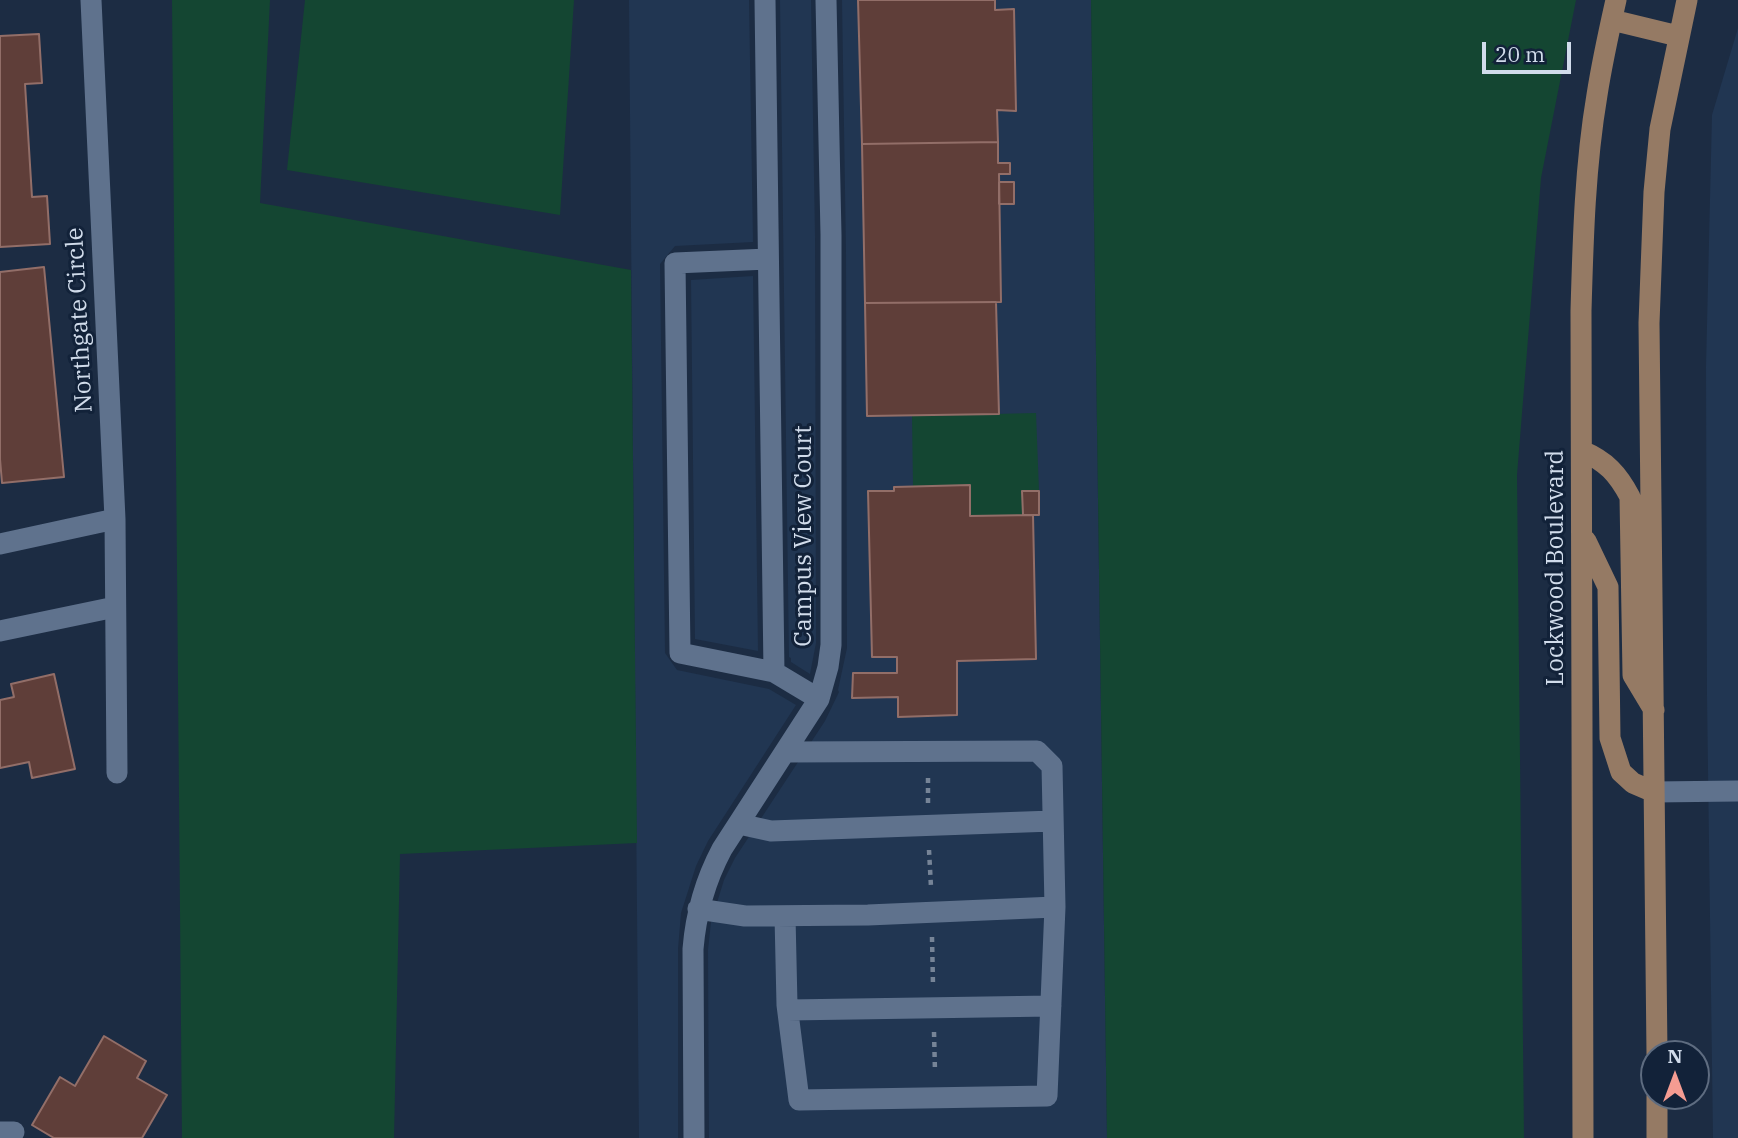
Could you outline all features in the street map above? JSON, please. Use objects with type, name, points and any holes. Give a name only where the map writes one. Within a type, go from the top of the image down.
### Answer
[{"type":"main road","points":[[1657,1040],[1649,323],[1653,205],[1660,129],[1687,0]]},
{"type":"main road","points":[[1614,10],[1678,36]]},
{"type":"main road","name":"Lockwood Boulevard","points":[[1583,1138],[1584,536],[1581,311],[1586,191],[1597,95],[1614,10]]},
{"type":"main road","points":[[1582,451],[1601,458],[1619,476],[1630,497],[1633,675],[1654,710]]},
{"type":"main road","points":[[1584,536],[1608,587],[1610,738],[1621,772],[1633,783],[1654,792]]},
{"type":"main road","points":[[1657,1110],[1657,1138]]},
{"type":"street","name":"Northgate Circle","points":[[91,0],[115,519],[117,772]]},
{"type":"street","points":[[765,0],[774,672]]},
{"type":"street","name":"Campus View Court","points":[[694,1138],[695,918],[710,873],[819,699],[831,645],[831,235],[826,0]]},
{"type":"street","points":[[768,259],[675,263],[680,653],[774,672],[819,699]]},
{"type":"street","points":[[0,544],[115,519]]},
{"type":"street","points":[[0,631],[115,607]]},
{"type":"street","points":[[785,916],[788,1010],[799,1100],[1047,1097],[1055,907],[1052,766],[1037,751],[786,752]]},
{"type":"street","points":[[1654,792],[1738,791]]},
{"type":"street","points":[[739,824],[771,831],[1053,821]]},
{"type":"street","points":[[698,909],[745,916],[785,916],[1055,907]]},
{"type":"street","points":[[788,1010],[1051,1006]]},
{"type":"shaded area","points":[[629,0],[749,0],[753,242],[675,246],[660,264],[665,653],[677,670],[769,689],[796,705],[708,841],[696,866],[681,913],[678,949],[678,1138],[639,1138]]},
{"type":"shaded area","points":[[780,0],[811,0],[815,236],[816,643],[810,674],[791,662],[789,657]]},
{"type":"shaded area","points":[[842,0],[1091,0],[1107,1138],[709,1138],[708,950],[711,922],[724,880],[735,858],[825,721],[839,692],[847,648]]},
{"type":"shaded area","points":[[1738,28],[1738,1138],[1713,1138],[1706,367],[1712,115]]},
{"type":"shaded area","points":[[753,276],[758,651],[695,639],[691,280]]},
{"type":"green space","points":[[172,0],[270,0],[260,203],[631,270],[637,843],[400,854],[394,1138],[182,1138]]},
{"type":"green space","points":[[305,0],[574,0],[560,215],[287,170]]},
{"type":"green space","points":[[1091,0],[1576,0],[1541,178],[1517,475],[1524,1138],[1107,1138]]},
{"type":"green space","points":[[1036,413],[1039,491],[1022,491],[1023,515],[970,516],[970,485],[913,487],[912,416]]},
{"type":"building","points":[[858,0],[995,0],[995,10],[1014,9],[1016,111],[997,110],[998,142],[862,144]]},
{"type":"building","points":[[39,34],[42,83],[25,84],[32,197],[47,196],[50,244],[0,247],[0,36]]},
{"type":"building","points":[[998,142],[998,163],[1010,163],[1010,174],[999,174],[1001,302],[865,303],[862,144]]},
{"type":"building","points":[[999,182],[1014,182],[1014,204],[999,204]]},
{"type":"building","points":[[44,267],[64,477],[2,483],[0,272]]},
{"type":"building","points":[[996,302],[999,414],[867,416],[865,303]]},
{"type":"building","points":[[970,485],[970,516],[1033,515],[1036,659],[957,661],[957,715],[898,717],[898,697],[852,698],[853,673],[897,673],[897,657],[872,657],[868,491],[894,491],[894,487]]},
{"type":"building","points":[[1022,491],[1039,491],[1039,515],[1023,515]]},
{"type":"building","points":[[54,674],[75,769],[32,778],[29,762],[0,768],[0,700],[14,697],[11,684]]},
{"type":"building","points":[[104,1036],[146,1061],[137,1078],[167,1095],[142,1138],[54,1138],[32,1125],[60,1077],[75,1086]]}]
